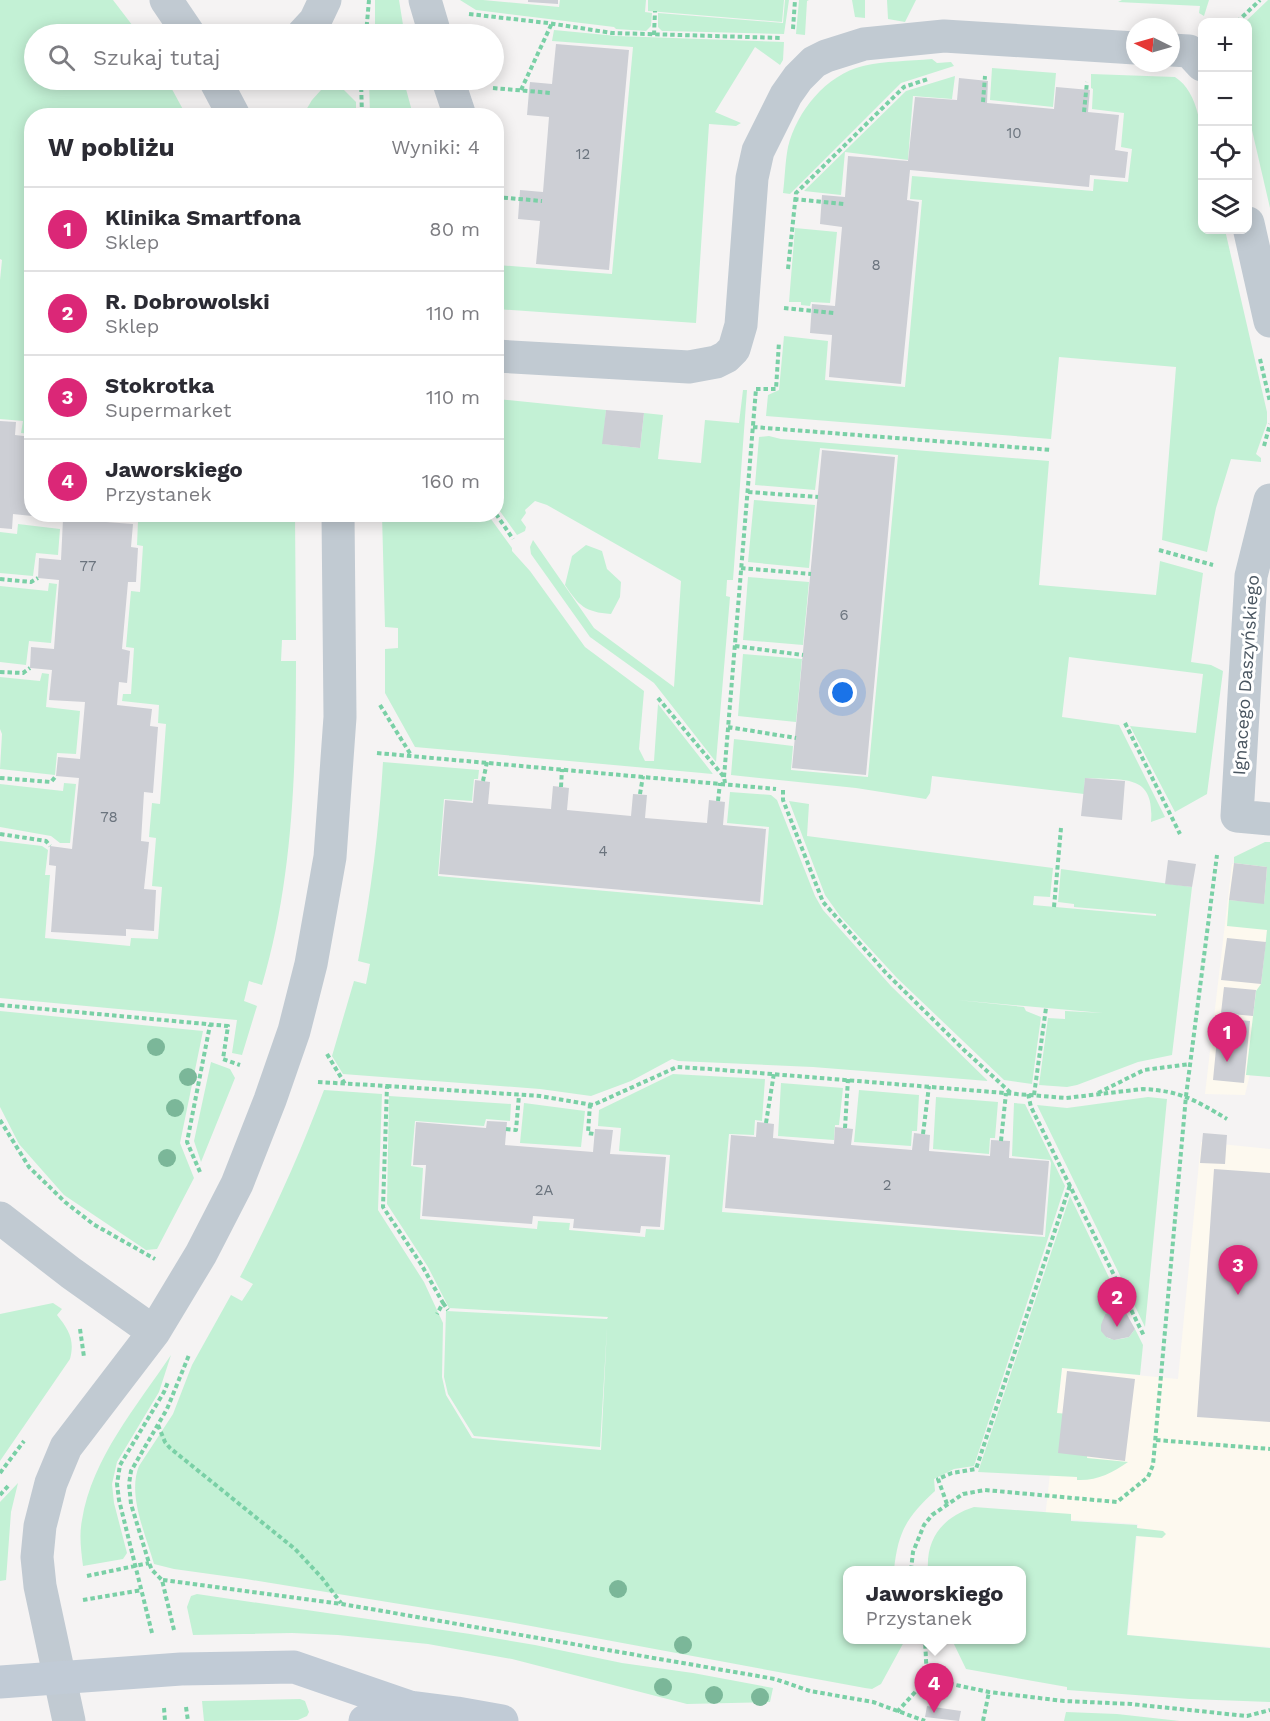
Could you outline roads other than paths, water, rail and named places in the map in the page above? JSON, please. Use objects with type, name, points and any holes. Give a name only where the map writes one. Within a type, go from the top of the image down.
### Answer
[{"type":"street","points":[[166,0],[182,24]]},
{"type":"street","points":[[312,24],[325,0]]},
{"type":"street","points":[[425,0],[432,24]]},
{"type":"street","points":[[504,356],[689,368],[703,366],[726,357],[734,349],[741,325],[754,163],[762,138],[798,78],[814,62],[841,50],[864,44],[944,36],[1126,47]]},
{"type":"street","points":[[1180,50],[1189,51],[1198,60]]},
{"type":"street","points":[[451,90],[457,108]]},
{"type":"street","points":[[1250,234],[1270,321]]},
{"type":"street","name":"Ignacego Daszyńskiego","points":[[1270,500],[1251,576],[1236,816],[1270,819]]},
{"type":"street","points":[[69,1721],[40,1586],[37,1557],[44,1509],[51,1483],[66,1447],[154,1332],[201,1254],[232,1193],[267,1110],[297,1021],[319,928],[334,823],[340,717],[338,522]]},
{"type":"street","points":[[0,1218],[77,1278],[154,1332]]},
{"type":"street","points":[[0,1682],[191,1668],[294,1667],[410,1707],[502,1721]]},
{"type":"street","points":[[365,1721],[410,1707]]},
{"type":"place","name":"Klinika Smartfona","points":[[1227,1062]]},
{"type":"place","name":"Stokrotka","points":[[1238,1295]]},
{"type":"place","name":"R. Dobrowolski","points":[[1117,1327]]},
{"type":"place","name":"Jaworskiego","points":[[934,1713]]}]
